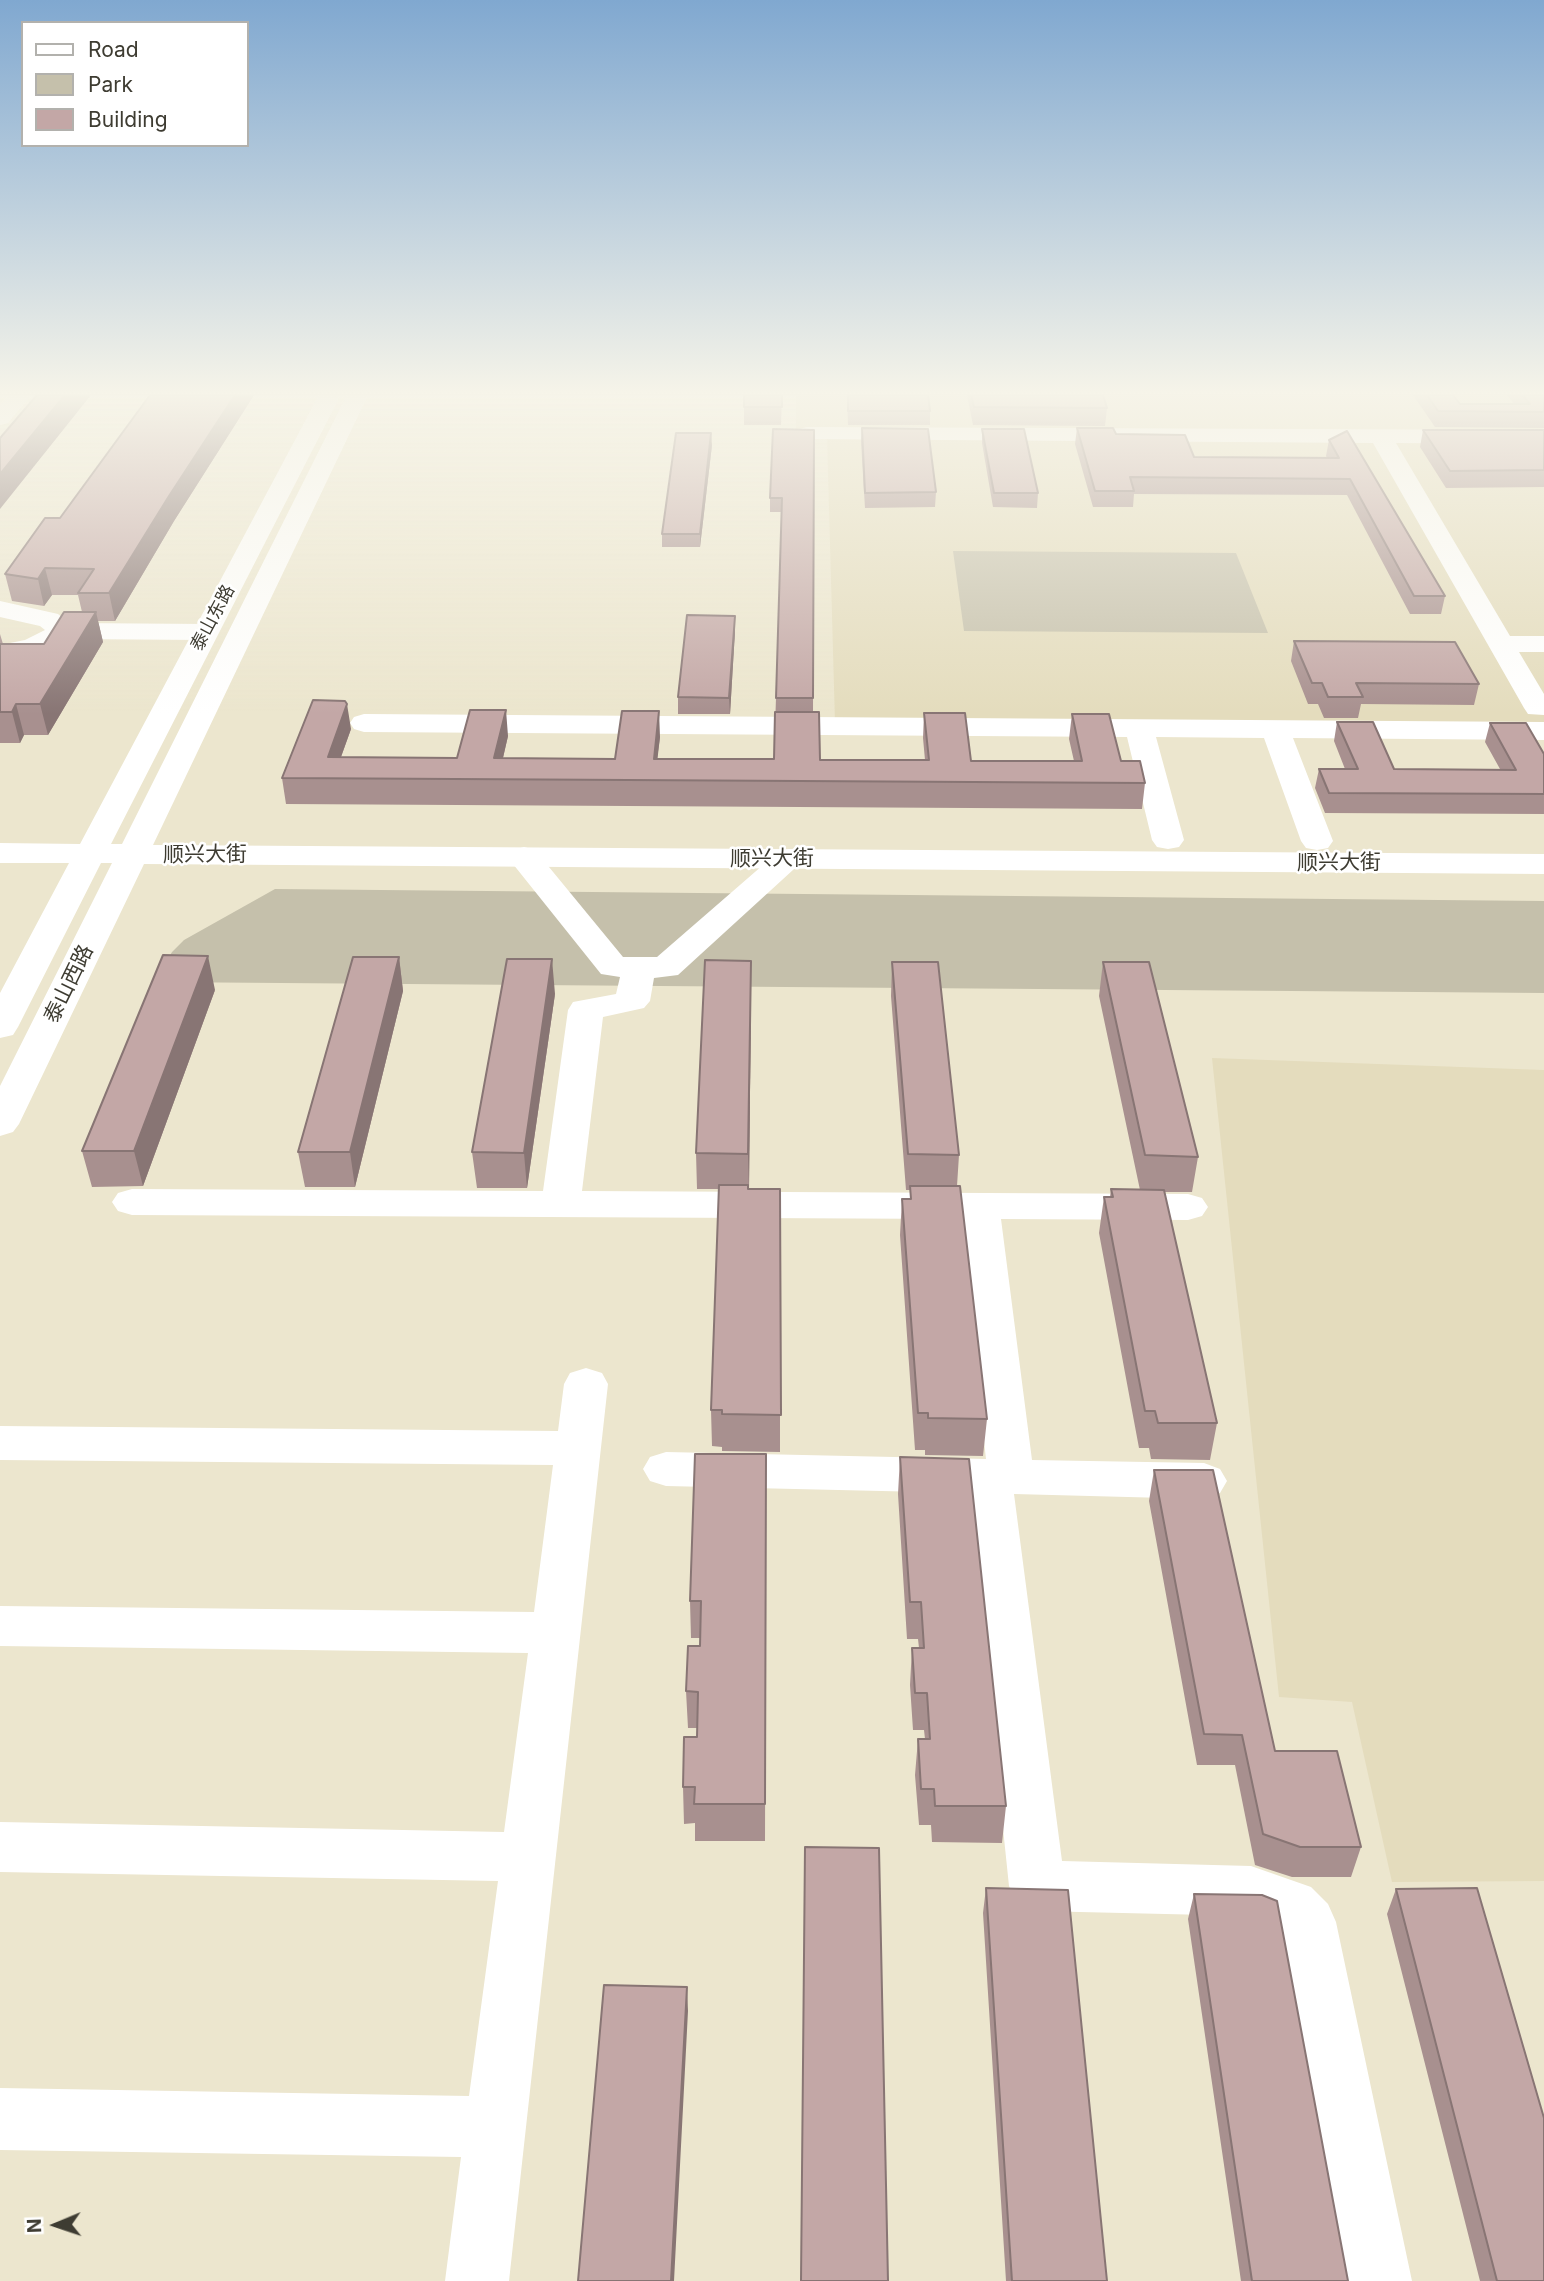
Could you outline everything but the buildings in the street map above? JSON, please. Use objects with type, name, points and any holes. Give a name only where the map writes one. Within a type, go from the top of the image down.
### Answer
[{"type":"main road","name":"泰山东路","points":[[96,843],[274,501]]},
{"type":"main road","name":"泰山东路","points":[[138,843],[306,501]]},
{"type":"main road","points":[[364,723],[1275,729],[1541,719],[1418,501]]},
{"type":"main road","points":[[0,609],[49,620],[63,631]]},
{"type":"main road","points":[[0,653],[33,646],[63,631],[205,632]]},
{"type":"main road","points":[[1501,644],[1544,644]]},
{"type":"main road","points":[[1139,728],[1168,840]]},
{"type":"main road","points":[[1275,729],[1317,841]]},
{"type":"main road","name":"顺兴大街","points":[[0,831],[96,843]]},
{"type":"main road","name":"顺兴大街","points":[[0,853],[96,843],[1168,840],[1544,842]]},
{"type":"main road","name":"泰山西路","points":[[0,1027],[96,843]]},
{"type":"main road","name":"顺兴大街","points":[[138,843],[524,857],[1544,864]]},
{"type":"main road","name":"泰山西路","points":[[0,1124],[138,843]]},
{"type":"main road","points":[[524,857],[612,967],[639,968],[666,968],[789,859]]},
{"type":"main road","points":[[561,1204],[586,1010],[632,1001],[639,968]]},
{"type":"main road","points":[[132,1202],[1188,1207]]},
{"type":"main road","points":[[979,1206],[1000,1477],[1037,1886],[1251,1891],[1291,1905],[1308,1922],[1380,2281]]},
{"type":"main road","points":[[477,2281],[586,1384]]},
{"type":"main road","points":[[0,1443],[578,1448]]},
{"type":"main road","points":[[666,1469],[1204,1481]]},
{"type":"main road","points":[[0,1626],[556,1633]]},
{"type":"main road","points":[[0,1847],[529,1857]]},
{"type":"main road","points":[[0,2119],[495,2127]]},
{"type":"shaded area","points":[[829,501],[1544,501],[1544,727],[835,723]]},
{"type":"shaded area","points":[[1212,1058],[1544,1070],[1544,1881],[1392,1882],[1352,1702],[1279,1697]]},
{"type":"green space","points":[[953,551],[1236,553],[1268,633],[964,631]]},
{"type":"green space","points":[[275,889],[1544,901],[1544,993],[155,982],[172,952],[184,940]]}]
